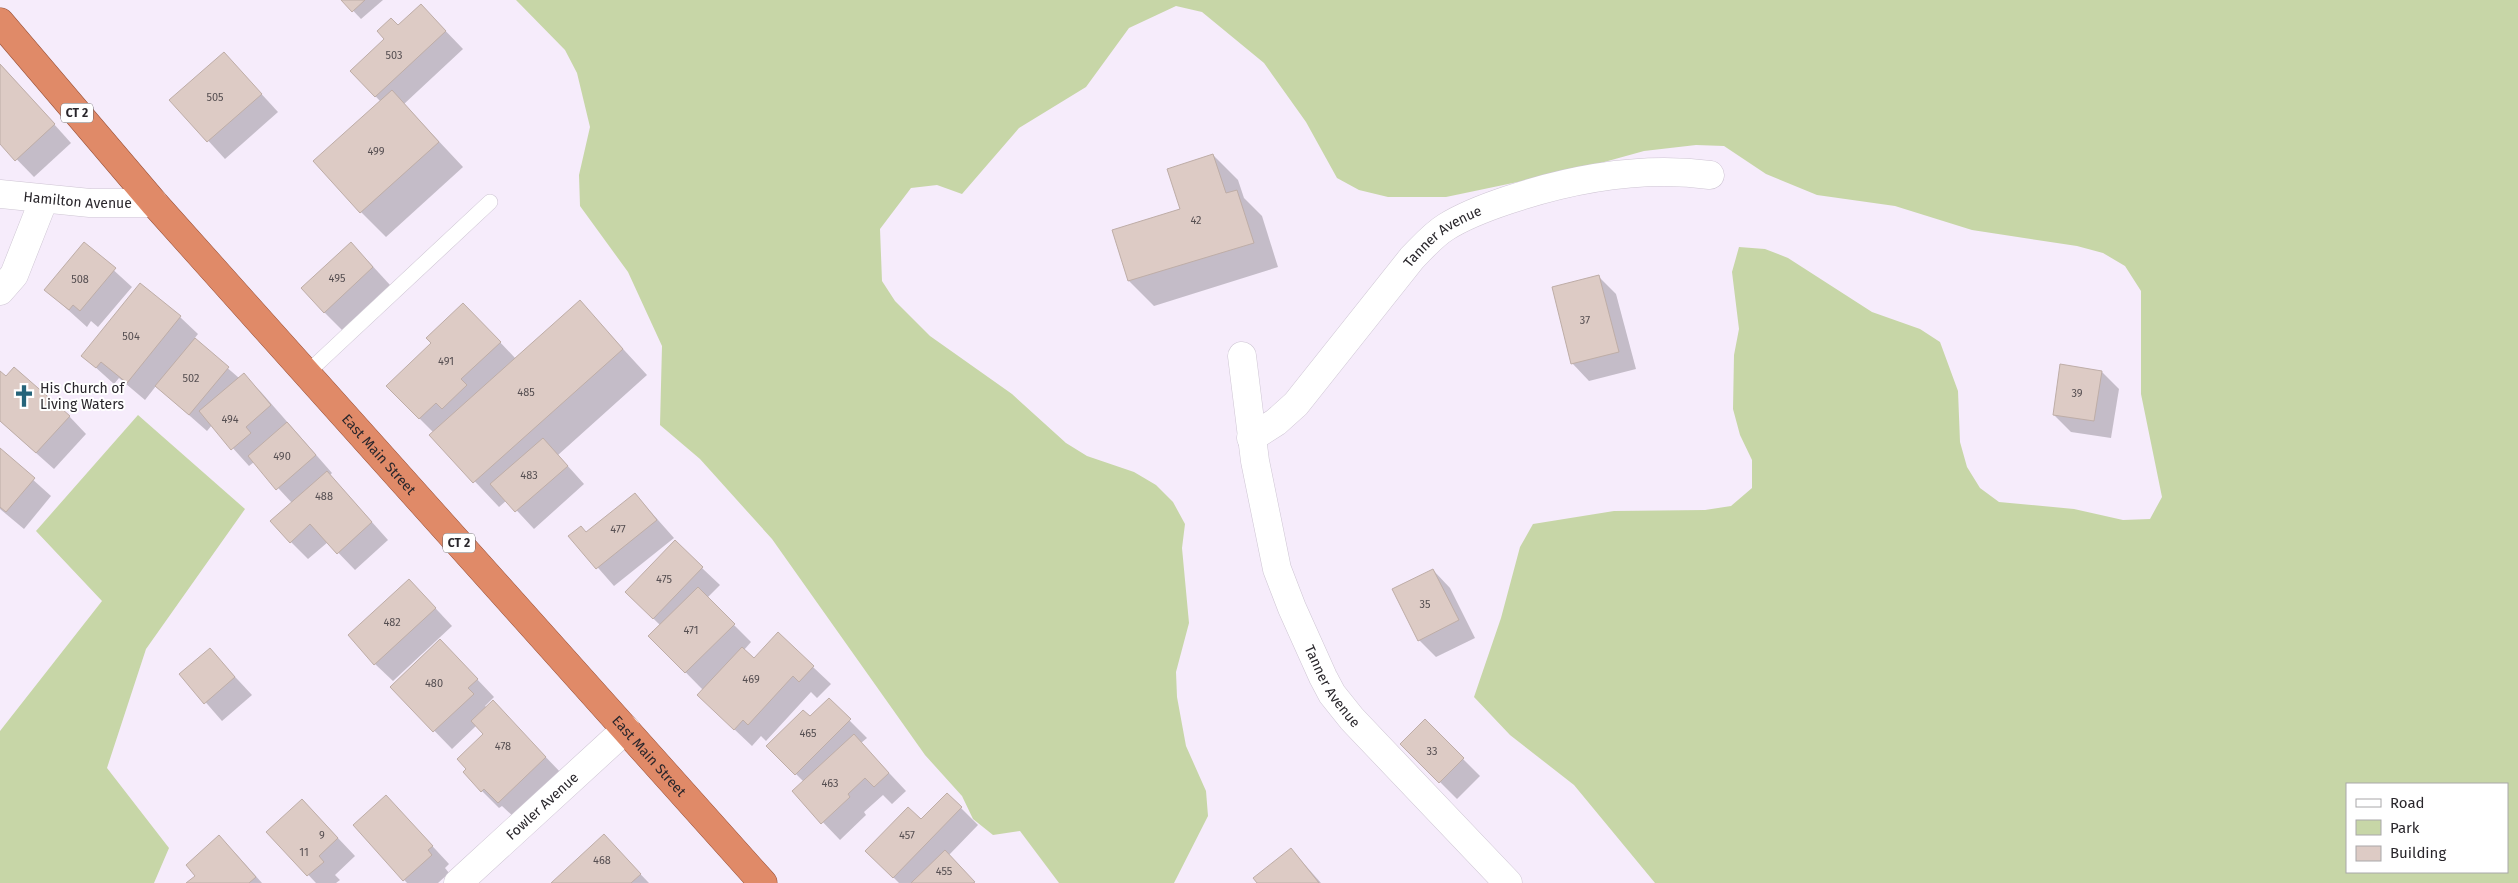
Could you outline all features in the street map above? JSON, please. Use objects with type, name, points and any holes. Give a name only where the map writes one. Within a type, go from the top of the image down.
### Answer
[{"type":"highway","name":"East Main Street","points":[[0,22],[154,203],[763,883]]},
{"type":"street","name":"Tanner Avenue","points":[[1251,438],[1276,422],[1296,404],[1412,258],[1432,237],[1453,223],[1516,197],[1595,176],[1651,172],[1682,172],[1710,175]]},
{"type":"street","name":"Hamilton Avenue","points":[[0,194],[90,203],[154,203]]},
{"type":"street","points":[[0,291],[14,275],[44,199]]},
{"type":"street","name":"Tanner Avenue","points":[[1242,356],[1251,438],[1277,569],[1292,608],[1332,694],[1352,719],[1508,883]]},
{"type":"street","name":"Fowler Avenue","points":[[458,883],[626,730]]},
{"type":"lane","points":[[306,374],[490,202]]},
{"type":"green space","points":[[516,0],[2518,0],[2518,883],[1655,883],[1574,785],[1510,735],[1474,697],[1501,618],[1520,547],[1533,524],[1614,511],[1705,510],[1731,506],[1752,488],[1752,460],[1740,435],[1733,409],[1734,355],[1739,329],[1732,272],[1739,247],[1765,249],[1788,258],[1872,312],[1920,329],[1940,342],[1958,391],[1960,442],[1967,467],[1980,488],[1999,502],[2074,509],[2123,520],[2150,519],[2162,497],[2141,394],[2141,291],[2125,266],[2103,253],[2077,246],[1972,230],[1895,206],[1817,195],[1766,174],[1724,146],[1696,145],[1644,151],[1579,169],[1446,197],[1388,197],[1359,190],[1337,178],[1306,122],[1264,63],[1202,12],[1176,6],[1129,28],[1086,87],[1019,128],[962,194],[937,185],[911,188],[880,229],[882,281],[895,301],[930,336],[1012,394],[1066,443],[1087,456],[1134,472],[1156,485],[1173,502],[1185,524],[1182,548],[1189,623],[1176,672],[1177,697],[1186,746],[1206,791],[1208,816],[1174,883],[1059,883],[1020,831],[993,835],[973,819],[962,796],[925,755],[772,539],[700,459],[660,425],[662,346],[628,272],[580,206],[579,175],[590,127],[577,73],[565,50]]},
{"type":"green space","points":[[138,415],[245,509],[146,649],[107,768],[169,848],[154,883],[0,883],[0,731],[102,601],[36,531]]},
{"type":"building","points":[[341,0],[365,0],[352,12]]},
{"type":"building","points":[[421,4],[446,31],[375,97],[350,71],[384,39],[377,31],[391,18],[398,25]]},
{"type":"building","points":[[224,52],[262,94],[207,142],[169,100]]},
{"type":"building","points":[[0,64],[55,124],[15,161],[0,144]]},
{"type":"building","points":[[392,90],[439,142],[360,213],[313,161]]},
{"type":"building","points":[[1213,154],[1226,193],[1237,190],[1254,243],[1128,281],[1112,230],[1180,209],[1167,169]]},
{"type":"building","points":[[84,242],[116,268],[80,311],[73,305],[69,310],[44,290]]},
{"type":"building","points":[[351,242],[373,267],[324,313],[301,288]]},
{"type":"building","points":[[1599,275],[1619,352],[1571,364],[1552,287]]},
{"type":"building","points":[[140,283],[181,316],[127,383],[101,362],[96,368],[81,356]]},
{"type":"building","points":[[580,300],[623,349],[473,483],[429,435]]},
{"type":"building","points":[[463,303],[501,342],[461,379],[467,385],[442,409],[436,403],[419,419],[386,386],[431,343],[426,338]]},
{"type":"building","points":[[195,338],[229,367],[189,415],[155,386]]},
{"type":"building","points":[[2060,364],[2102,371],[2094,421],[2053,415]]},
{"type":"building","name":"His Church of Living Waters","points":[[14,367],[70,416],[36,453],[0,421],[0,371],[6,376]]},
{"type":"building","points":[[244,373],[271,405],[246,427],[251,433],[231,450],[199,411]]},
{"type":"building","points":[[287,422],[316,455],[276,490],[248,456]]},
{"type":"building","points":[[543,438],[568,466],[515,512],[490,484]]},
{"type":"building","points":[[0,448],[35,478],[6,512],[0,507]]},
{"type":"building","points":[[327,471],[372,522],[337,554],[310,524],[290,543],[270,521]]},
{"type":"building","points":[[635,493],[657,520],[596,569],[568,536],[581,526],[586,532]]},
{"type":"building","points":[[675,540],[703,567],[653,619],[625,592]]},
{"type":"building","points":[[1433,569],[1459,620],[1418,641],[1392,589]]},
{"type":"building","points":[[409,579],[436,608],[374,665],[348,635]]},
{"type":"building","points":[[698,587],[735,624],[685,673],[648,636]]},
{"type":"building","points":[[778,632],[814,666],[799,682],[793,676],[748,725],[743,720],[734,730],[697,695],[742,647],[754,658]]},
{"type":"building","points":[[440,639],[478,679],[468,688],[474,694],[433,732],[390,687]]},
{"type":"building","points":[[210,648],[235,677],[204,704],[179,674]]},
{"type":"building","points":[[829,698],[851,719],[795,775],[766,746],[803,710],[810,716]]},
{"type":"building","points":[[493,700],[546,757],[498,803],[484,789],[481,792],[463,772],[466,769],[457,759],[483,734],[471,721]]},
{"type":"building","points":[[1425,719],[1464,758],[1439,783],[1400,744]]},
{"type":"building","points":[[854,734],[889,773],[874,787],[865,778],[848,794],[850,797],[821,824],[792,791]]},
{"type":"building","points":[[947,793],[962,807],[893,878],[865,851],[908,807],[921,819]]},
{"type":"building","points":[[386,795],[433,846],[428,850],[432,855],[403,881],[353,825]]},
{"type":"building","points":[[302,799],[338,838],[319,856],[324,862],[307,876],[266,832]]},
{"type":"building","points":[[604,834],[641,874],[631,883],[551,883]]},
{"type":"building","points":[[219,835],[256,877],[249,883],[186,883],[195,876],[186,865]]},
{"type":"building","points":[[1291,848],[1319,883],[1257,883],[1253,878]]},
{"type":"building","points":[[945,850],[975,882],[911,883]]},
{"type":"place","name":"His Church of Living Waters","points":[[24,396]]}]
